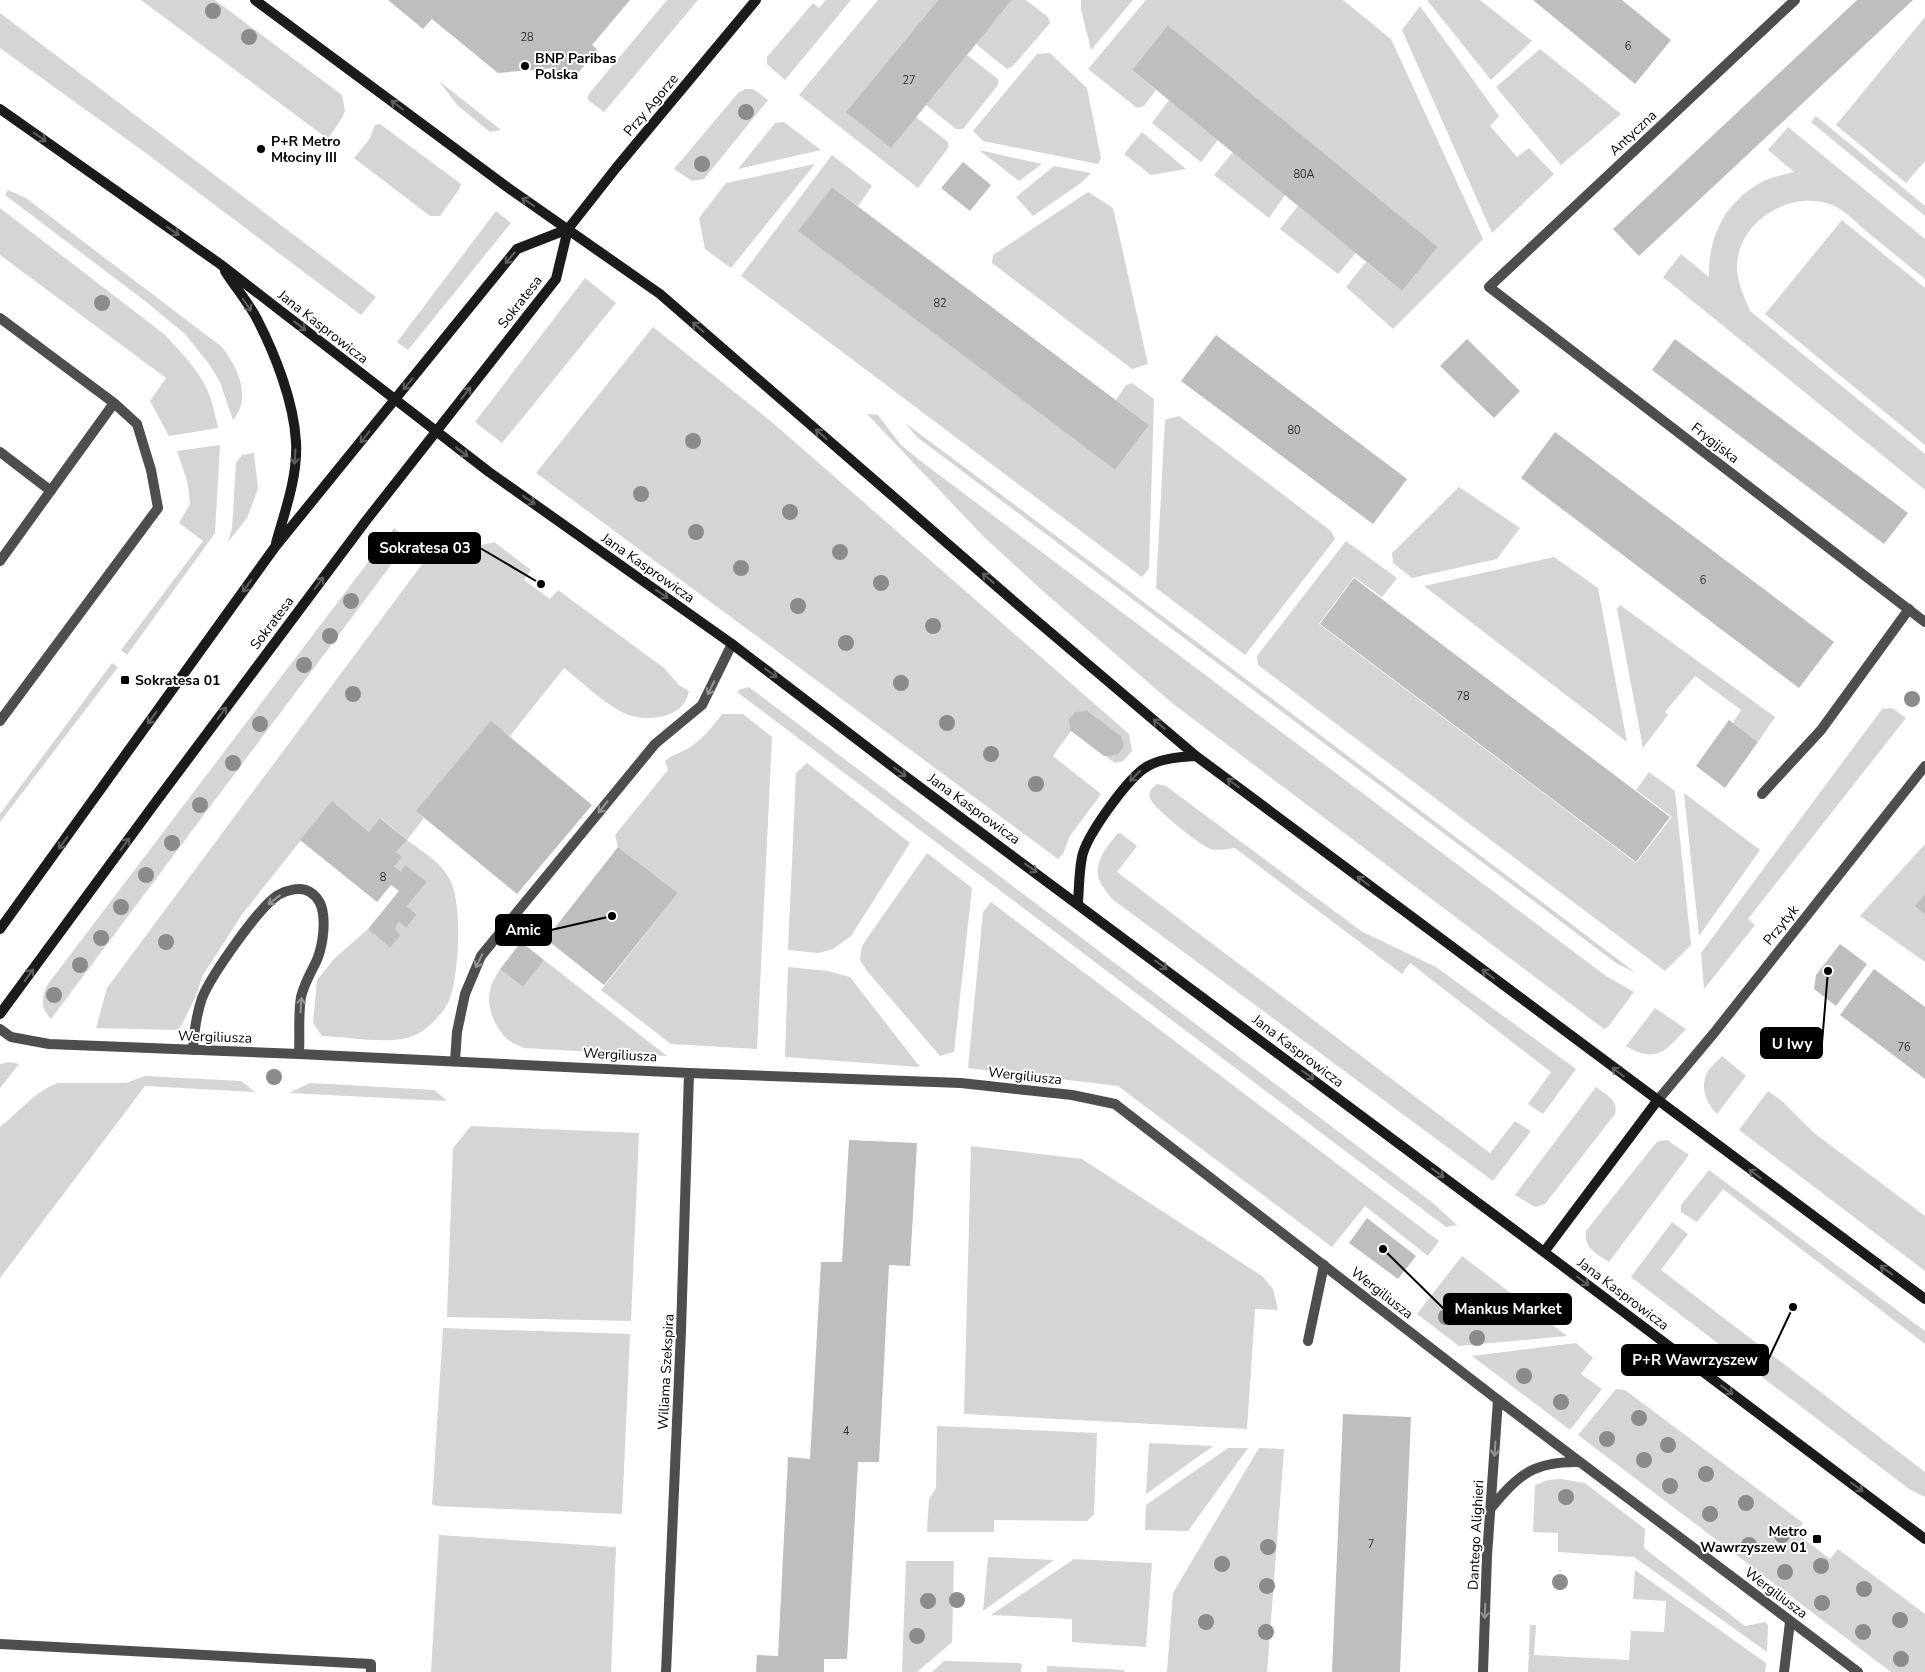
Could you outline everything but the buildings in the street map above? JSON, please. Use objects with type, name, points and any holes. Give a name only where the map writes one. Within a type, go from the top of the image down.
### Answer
[{"type":"main road","points":[[255,0],[487,173],[660,294],[1196,756],[1925,1299]]},
{"type":"main road","name":"Przy Agorze","points":[[568,229],[616,168],[756,0]]},
{"type":"main road","name":"Jana Kasprowicza","points":[[0,109],[220,264],[489,472],[732,644],[909,779],[1078,903],[1925,1539]]},
{"type":"main road","points":[[0,929],[275,547],[395,399],[517,249],[568,229]]},
{"type":"main road","name":"Sokratesa","points":[[0,1014],[158,799],[436,431],[556,278],[568,229]]},
{"type":"main road","points":[[220,264],[257,318],[278,367],[292,417],[296,443],[295,464],[275,547]]},
{"type":"main road","points":[[1078,903],[1082,856],[1093,831],[1136,774],[1148,765],[1165,759],[1196,756]]},
{"type":"main road","points":[[1544,1252],[1657,1101]]},
{"type":"street","name":"Antyczna","points":[[1489,287],[1795,0]]},
{"type":"street","name":"Frygijska","points":[[1489,287],[1925,622]]},
{"type":"street","points":[[0,318],[114,403],[137,424],[151,470],[158,508],[0,721]]},
{"type":"street","points":[[0,561],[114,403]]},
{"type":"street","points":[[0,452],[51,490]]},
{"type":"street","points":[[1762,794],[1821,730],[1909,609]]},
{"type":"street","points":[[455,1061],[465,994],[481,956],[654,744],[702,705],[732,644]]},
{"type":"street","name":"Przytyk","points":[[1657,1101],[1714,1033],[1925,766]]},
{"type":"street","points":[[193,1050],[194,1023],[203,997],[228,955],[263,908],[278,896],[291,890],[306,889],[318,897],[323,913],[323,937],[317,960],[307,977],[301,998],[299,1054]]},
{"type":"street","name":"Wergiliusza","points":[[0,1029],[11,1038],[49,1044],[689,1073],[961,1083],[1072,1095],[1115,1104],[1498,1400],[1858,1672]]},
{"type":"street","name":"Wiliama Szekspira","points":[[666,1672],[682,1330],[689,1073]]},
{"type":"street","points":[[1308,1341],[1324,1265]]},
{"type":"street","name":"Dantego Alighieri","points":[[1482,1672],[1498,1400]]},
{"type":"street","points":[[1491,1508],[1509,1486],[1525,1473],[1559,1462],[1581,1462]]},
{"type":"street","points":[[1784,1672],[1790,1622]]},
{"type":"street","points":[[0,1644],[371,1664],[371,1672]]},
{"type":"shaded area","points":[[141,0],[215,0],[342,95],[345,111],[342,118],[328,139]]},
{"type":"shaded area","points":[[667,0],[698,0],[604,112],[588,100],[588,95]]},
{"type":"shaded area","points":[[826,0],[851,0],[785,80],[767,64],[767,57],[813,3],[819,8]]},
{"type":"shaded area","points":[[878,0],[938,0],[846,112],[916,117],[948,142],[948,148],[918,188],[799,95]]},
{"type":"shaded area","points":[[1012,0],[1026,0],[1048,17],[1050,23],[1013,66],[1007,69],[976,44]]},
{"type":"shaded area","points":[[1081,0],[1133,0],[1091,50],[1081,9]]},
{"type":"shaded area","points":[[1146,0],[1343,0],[1391,39],[1483,239],[1393,329],[1346,287],[1366,262],[1402,291],[1438,247],[1168,25],[1132,70],[1156,90],[1144,106],[1137,108],[1088,69]]},
{"type":"shaded area","points":[[1427,0],[1480,0],[1532,41],[1491,80]]},
{"type":"shaded area","points":[[1420,6],[1499,116],[1490,126],[1517,157],[1529,148],[1554,174],[1492,233],[1402,30]]},
{"type":"shaded area","points":[[0,13],[376,297],[361,315],[143,151],[0,48]]},
{"type":"shaded area","points":[[1925,17],[1925,161],[1906,183],[1836,125]]},
{"type":"shaded area","points":[[1540,49],[1621,114],[1561,165],[1496,87]]},
{"type":"shaded area","points":[[1050,53],[1087,88],[1101,158],[1098,164],[983,141],[973,131],[1037,54]]},
{"type":"shaded area","points":[[967,55],[998,79],[998,85],[963,129],[956,129],[926,105]]},
{"type":"shaded area","points":[[439,81],[501,130],[490,132],[457,105]]},
{"type":"shaded area","points":[[745,89],[753,89],[768,100],[704,179],[692,181],[674,169],[738,93]]},
{"type":"shaded area","points":[[1169,100],[1218,140],[1201,162],[1152,123]]},
{"type":"shaded area","points":[[1816,116],[1925,206],[1925,216],[1811,122]]},
{"type":"shaded area","points":[[784,122],[821,150],[738,169],[775,123]]},
{"type":"shaded area","points":[[380,124],[461,184],[440,216],[430,216],[354,158],[369,140],[375,125]]},
{"type":"shaded area","points":[[1788,127],[1925,239],[1925,279],[1840,209],[1824,203],[1807,201],[1790,203],[1774,210],[1760,220],[1749,232],[1741,247],[1737,264],[1739,282],[1743,294],[1750,311],[1925,454],[1925,490],[1663,277],[1681,254],[1709,277],[1712,247],[1716,234],[1730,209],[1739,198],[1764,181],[1794,172],[1768,150]]},
{"type":"shaded area","points":[[1142,132],[1186,169],[1151,175],[1124,154]]},
{"type":"shaded area","points":[[979,150],[1042,164],[1019,181]]},
{"type":"shaded area","points":[[1233,152],[1285,195],[1269,218],[1214,175]]},
{"type":"shaded area","points":[[832,155],[872,186],[858,206],[832,187],[799,231],[1115,470],[1149,425],[1116,400],[1126,385],[1132,383],[1154,399],[1149,568],[1142,577],[741,276]]},
{"type":"shaded area","points":[[815,164],[731,268],[705,249],[699,218],[726,183]]},
{"type":"shaded area","points":[[1054,166],[1091,173],[1081,183],[1033,216],[1016,197]]},
{"type":"shaded area","points":[[8,190],[26,198],[222,347],[238,373],[241,383],[242,402],[233,420],[220,382],[209,364],[185,334],[145,301],[5,195]]},
{"type":"shaded area","points":[[1088,192],[1113,208],[1148,364],[1132,369],[992,263],[993,255]]},
{"type":"shaded area","points":[[1298,206],[1356,253],[1338,274],[1280,229]]},
{"type":"shaded area","points":[[0,208],[164,334],[187,359],[202,380],[210,397],[218,428],[169,436],[150,401],[166,378],[0,255]]},
{"type":"shaded area","points":[[496,211],[511,223],[408,350],[397,342]]},
{"type":"shaded area","points":[[1842,220],[1925,288],[1925,445],[1765,314]]},
{"type":"shaded area","points":[[585,278],[616,303],[502,443],[475,422]]},
{"type":"shaded area","points":[[653,327],[773,423],[1129,734],[1132,751],[1123,761],[1115,763],[1071,731],[1053,756],[1101,794],[1070,836],[1063,854],[1058,859],[536,473]]},
{"type":"shaded area","points":[[867,414],[878,415],[901,445],[918,459],[1606,976],[1634,992],[1608,1027],[1604,1029],[1172,703],[1045,593],[983,536]]},
{"type":"shaded area","points":[[1179,416],[1331,531],[1335,539],[1245,655],[1156,588],[1165,420]]},
{"type":"shaded area","points":[[905,423],[1636,973],[1616,963],[917,437]]},
{"type":"shaded area","points":[[220,445],[215,533],[127,655],[121,650],[203,541],[179,523],[190,504],[188,484],[177,451]]},
{"type":"shaded area","points":[[254,453],[258,489],[247,518],[228,542],[232,528],[236,463],[242,455]]},
{"type":"shaded area","points":[[1459,487],[1520,528],[1497,559],[1412,578],[1393,563],[1392,553]]},
{"type":"shaded area","points":[[394,528],[399,532],[400,553],[51,1019],[43,1007],[44,993],[48,984]]},
{"type":"shaded area","points":[[1346,541],[1397,578],[1382,597],[1354,577],[1319,624],[1636,863],[1672,817],[1636,790],[1649,772],[1675,791],[1691,945],[1665,971],[1258,665],[1257,656]]},
{"type":"shaded area","points":[[494,542],[531,570],[524,580],[550,599],[558,590],[664,668],[679,685],[689,691],[685,702],[672,713],[654,718],[636,717],[627,715],[613,707],[564,668],[510,736],[491,722],[417,812],[424,818],[407,840],[435,861],[449,878],[453,889],[458,919],[456,972],[450,998],[440,1015],[418,1034],[404,1039],[393,1040],[322,1036],[313,1023],[317,980],[334,959],[368,929],[390,948],[401,935],[395,929],[399,922],[406,928],[417,915],[407,906],[427,882],[401,872],[394,866],[401,857],[396,852],[406,839],[381,818],[369,832],[332,801],[243,913],[203,975],[195,998],[179,1030],[96,1028],[107,988],[426,559]]},
{"type":"shaded area","points":[[1554,557],[1598,588],[1627,742],[1424,586]]},
{"type":"shaded area","points":[[1620,605],[1775,717],[1758,742],[1733,723],[1741,710],[1695,676],[1665,712],[1668,715],[1643,748],[1617,609]]},
{"type":"shaded area","points":[[112,663],[118,667],[0,822],[0,814]]},
{"type":"shaded area","points":[[749,687],[1433,1203],[1457,1225],[1446,1227],[737,692]]},
{"type":"shaded area","points":[[1892,708],[1906,718],[1748,919],[1755,925],[1704,989],[1701,953],[1882,709]]},
{"type":"shaded area","points":[[722,714],[743,714],[772,737],[757,1049],[671,1044],[601,990],[678,893],[618,847],[615,835],[668,770],[665,761],[698,741]]},
{"type":"shaded area","points":[[807,763],[910,843],[851,936],[833,949],[819,953],[788,950],[796,773]]},
{"type":"shaded area","points":[[1157,784],[1166,786],[1361,931],[1436,967],[1576,1069],[1543,1114],[1528,1104],[1551,1072],[1410,963],[1402,974],[1235,848],[1211,849],[1189,835],[1161,812],[1151,800],[1149,796],[1150,791]]},
{"type":"shaded area","points":[[1684,793],[1760,850],[1699,936]]},
{"type":"shaded area","points":[[1120,833],[1137,846],[1117,872],[1490,1153],[1515,1121],[1531,1131],[1493,1181],[1112,899],[1100,882],[1098,868],[1105,850],[1117,834]]},
{"type":"shaded area","points":[[1925,844],[1925,962],[1860,916]]},
{"type":"shaded area","points":[[927,853],[972,888],[954,1052],[940,1056],[867,971],[860,960],[862,946]]},
{"type":"shaded area","points":[[991,902],[1439,1241],[1428,1256],[1365,1206],[1332,1247],[1118,1086],[968,1068],[983,912]]},
{"type":"shaded area","points":[[544,960],[667,1056],[524,1048],[508,1040],[498,1028],[490,1010],[489,997],[493,982],[500,969],[523,987]]},
{"type":"shaded area","points":[[788,967],[827,971],[850,977],[920,1067],[785,1057]]},
{"type":"shaded area","points":[[1655,1008],[1686,1029],[1666,1049],[1653,1054],[1646,1054],[1626,1046]]},
{"type":"shaded area","points":[[1722,1056],[1746,1076],[1717,1114],[1707,1100],[1704,1082],[1708,1071]]},
{"type":"shaded area","points":[[9,1062],[19,1064],[0,1088],[0,1064]]},
{"type":"shaded area","points":[[145,1076],[241,1081],[255,1092],[145,1086],[0,1278],[0,1127],[35,1096],[58,1083],[126,1083]]},
{"type":"shaded area","points":[[310,1083],[434,1090],[447,1101],[289,1093]]},
{"type":"shaded area","points":[[1596,1087],[1613,1101],[1616,1109],[1615,1114],[1545,1204],[1535,1207],[1515,1195]]},
{"type":"shaded area","points":[[1768,1091],[1783,1102],[1814,1133],[1925,1216],[1925,1271],[1739,1130]]},
{"type":"shaded area","points":[[471,1126],[639,1133],[631,1321],[447,1317],[453,1148]]},
{"type":"shaded area","points":[[1667,1140],[1689,1155],[1609,1262],[1595,1253],[1589,1246],[1586,1231],[1655,1144],[1659,1141]]},
{"type":"shaded area","points":[[971,1146],[1082,1159],[1262,1276],[1273,1289],[1278,1310],[1255,1309],[1247,1429],[964,1414]]},
{"type":"shaded area","points":[[1709,1170],[1925,1331],[1925,1344],[1723,1189],[1697,1222],[1681,1212],[1681,1205]]},
{"type":"shaded area","points":[[1672,1222],[1688,1234],[1661,1270],[1925,1472],[1925,1497],[1909,1489],[1631,1277]]},
{"type":"shaded area","points":[[1462,1256],[1567,1336],[1459,1346],[1417,1314]]},
{"type":"shaded area","points":[[443,1328],[630,1334],[622,1514],[437,1506],[432,1504]]},
{"type":"shaded area","points":[[1576,1343],[1593,1358],[1581,1374],[1602,1389],[1570,1430],[1472,1356]]},
{"type":"shaded area","points":[[1616,1389],[1625,1390],[1803,1523],[1796,1533],[1830,1559],[1838,1549],[1925,1614],[1925,1672],[1891,1672],[1578,1435]]},
{"type":"shaded area","points":[[937,1426],[1097,1433],[1094,1514],[1087,1521],[994,1520],[994,1532],[927,1532],[929,1499],[936,1488]]},
{"type":"shaded area","points":[[1149,1443],[1213,1446],[1146,1494]]},
{"type":"shaded area","points":[[1228,1448],[1248,1448],[1188,1531],[1145,1530],[1146,1505]]},
{"type":"shaded area","points":[[1259,1448],[1284,1449],[1267,1672],[1167,1672],[1173,1593]]},
{"type":"shaded area","points":[[1561,1479],[1585,1483],[1645,1529],[1644,1548],[1745,1626],[1765,1622],[1768,1625],[1767,1652],[1634,1557],[1558,1552],[1558,1533],[1533,1532],[1535,1485],[1548,1480]]},
{"type":"shaded area","points":[[439,1535],[616,1547],[611,1672],[431,1672]]},
{"type":"shaded area","points":[[988,1557],[1054,1560],[983,1611]]},
{"type":"shaded area","points":[[1074,1559],[1152,1563],[1146,1647],[1072,1642],[1072,1619],[991,1615]]},
{"type":"shaded area","points":[[906,1561],[954,1561],[952,1642],[917,1672],[902,1672]]},
{"type":"shaded area","points":[[1635,1570],[1766,1663],[1765,1672],[1528,1672],[1530,1625],[1536,1625],[1534,1655],[1629,1660],[1631,1631],[1664,1632],[1666,1601],[1633,1599]]},
{"type":"shaded area","points":[[944,1661],[1020,1663],[1022,1666],[1021,1672],[932,1672]]},
{"type":"shaded area","points":[[1047,1666],[1125,1670],[1124,1672],[1047,1672]]},
{"type":"place","name":"BNP Paribas Polska","points":[[525,66]]},
{"type":"place","name":"P+R Metro Młociny III","points":[[261,149]]},
{"type":"place","name":"Sokratesa 03","points":[[541,584]]},
{"type":"place","name":"Sokratesa 01","points":[[125,680]]},
{"type":"place","name":"Amic","points":[[612,916]]},
{"type":"place","name":"U Iwy","points":[[1828,971]]},
{"type":"place","name":"Mankus Market","points":[[1383,1249]]},
{"type":"place","name":"P+R Wawrzyszew","points":[[1793,1307]]},
{"type":"place","name":"Metro Wawrzyszew 01","points":[[1817,1539]]}]
